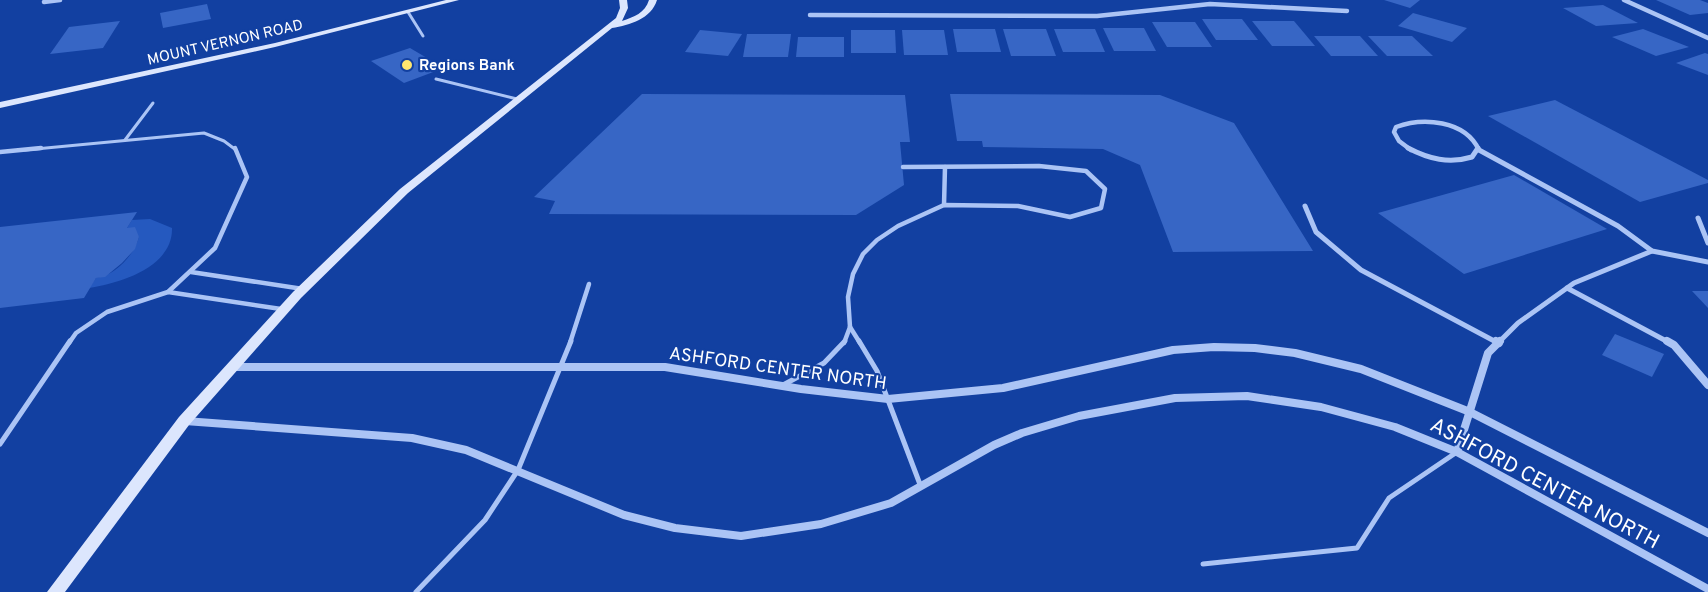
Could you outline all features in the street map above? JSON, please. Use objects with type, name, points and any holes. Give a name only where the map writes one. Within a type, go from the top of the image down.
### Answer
[{"type":"main road","name":"MOUNT VERNON ROAD","points":[[0,105],[275,45],[455,0]]},
{"type":"main road","points":[[55,592],[184,421],[283,309],[404,191],[607,29],[623,13],[623,0]]},
{"type":"main road","points":[[607,29],[643,14],[650,9],[653,0]]},
{"type":"street","points":[[44,2],[60,0]]},
{"type":"street","points":[[1624,0],[1708,38]]},
{"type":"street","points":[[810,15],[1096,16],[1209,2],[1347,11]]},
{"type":"street","points":[[1479,150],[1468,159],[1442,160],[1408,148],[1396,138],[1394,132],[1396,126],[1412,121],[1450,126],[1471,137],[1479,150],[1618,226],[1652,251],[1708,262]]},
{"type":"street","points":[[1305,206],[1317,231],[1361,270],[1499,343]]},
{"type":"street","points":[[1698,218],[1708,243]]},
{"type":"street","points":[[1457,452],[1488,353],[1518,323],[1574,283],[1652,251]]},
{"type":"street","points":[[1567,288],[1674,345],[1708,385]]},
{"type":"street","name":"ASHFORD CENTER NORTH","points":[[231,367],[665,367],[846,396],[888,399],[1003,388],[1173,350],[1214,346],[1255,348],[1329,360],[1360,369],[1470,412],[1708,533]]},
{"type":"street","name":"ASHFORD CENTER NORTH","points":[[184,421],[412,438],[466,450],[624,515],[706,533],[741,536],[821,524],[891,503],[969,458],[1022,433],[1079,416],[1138,403],[1184,397],[1246,396],[1303,404],[1395,427],[1457,452],[1708,589]]},
{"type":"lane","points":[[408,12],[423,36]]},
{"type":"lane","points":[[436,79],[517,99]]},
{"type":"lane","points":[[125,140],[153,103]]},
{"type":"lane","points":[[0,152],[204,133],[224,140],[238,153],[241,169],[247,177],[215,248],[168,292],[107,312],[76,333],[0,444]]},
{"type":"lane","points":[[780,386],[824,363],[845,342],[850,327],[848,297],[853,274],[862,254],[877,240],[898,226],[944,205],[1018,206],[1070,217],[1101,208],[1105,189],[1086,171],[1039,166],[903,167]]},
{"type":"lane","points":[[944,205],[945,167]]},
{"type":"lane","points":[[191,272],[303,289]]},
{"type":"lane","points":[[416,592],[485,520],[518,470],[576,329],[589,284]]},
{"type":"lane","points":[[168,292],[283,309]]},
{"type":"lane","points":[[850,327],[877,371],[921,487]]},
{"type":"lane","points":[[1203,564],[1357,548],[1389,498],[1457,452]]},
{"type":"shaded area","points":[[150,219],[172,228],[170,242],[164,253],[143,271],[116,282],[89,288],[96,278],[117,268],[133,251],[139,237],[127,228],[132,220]]},
{"type":"building","points":[[1384,0],[1420,0],[1410,8]]},
{"type":"building","points":[[1656,0],[1700,0],[1708,3],[1708,13],[1690,15]]},
{"type":"building","points":[[207,4],[211,19],[163,28],[160,13]]},
{"type":"building","points":[[1603,5],[1638,23],[1596,26],[1563,8]]},
{"type":"building","points":[[1413,13],[1467,28],[1452,42],[1398,26]]},
{"type":"building","points":[[1202,19],[1242,19],[1258,40],[1216,40]]},
{"type":"building","points":[[120,21],[103,48],[50,54],[69,27]]},
{"type":"building","points":[[1252,21],[1294,21],[1315,46],[1272,46]]},
{"type":"building","points":[[1152,22],[1195,22],[1212,47],[1167,47]]},
{"type":"building","points":[[1103,28],[1144,28],[1156,51],[1114,51]]},
{"type":"building","points":[[953,29],[995,29],[1001,52],[957,52]]},
{"type":"building","points":[[1003,29],[1046,29],[1056,56],[1011,56]]},
{"type":"building","points":[[1054,29],[1095,29],[1105,52],[1063,52]]},
{"type":"building","points":[[1643,29],[1689,47],[1656,56],[1612,37]]},
{"type":"building","points":[[700,30],[742,34],[728,56],[685,52]]},
{"type":"building","points":[[851,30],[895,30],[896,53],[851,53]]},
{"type":"building","points":[[902,30],[944,30],[948,55],[904,55]]},
{"type":"building","points":[[747,34],[791,34],[788,57],[743,57]]},
{"type":"building","points":[[1314,36],[1360,36],[1378,56],[1331,56]]},
{"type":"building","points":[[1368,36],[1412,36],[1433,56],[1387,56]]},
{"type":"building","points":[[798,37],[844,37],[844,57],[796,57]]},
{"type":"building","name":"Regions Bank","points":[[410,48],[444,68],[404,83],[371,61]]},
{"type":"building","points":[[1708,54],[1708,75],[1676,63]]},
{"type":"building","points":[[642,94],[905,95],[910,142],[900,142],[904,185],[856,215],[549,214],[555,201],[534,197]]},
{"type":"building","points":[[950,94],[1160,95],[1234,123],[1313,251],[1173,252],[1140,165],[1103,149],[983,147],[982,141],[957,141]]},
{"type":"building","points":[[1555,100],[1708,180],[1708,183],[1640,202],[1488,116]]},
{"type":"building","points":[[1514,175],[1607,229],[1464,274],[1378,213]]},
{"type":"building","points":[[137,212],[127,228],[135,227],[139,237],[135,249],[105,277],[96,278],[84,298],[0,308],[0,227]]},
{"type":"building","points":[[1692,291],[1708,291],[1708,308]]},
{"type":"building","points":[[1615,334],[1664,354],[1652,377],[1602,355]]},
{"type":"place","name":"Regions Bank","points":[[407,65]]}]
